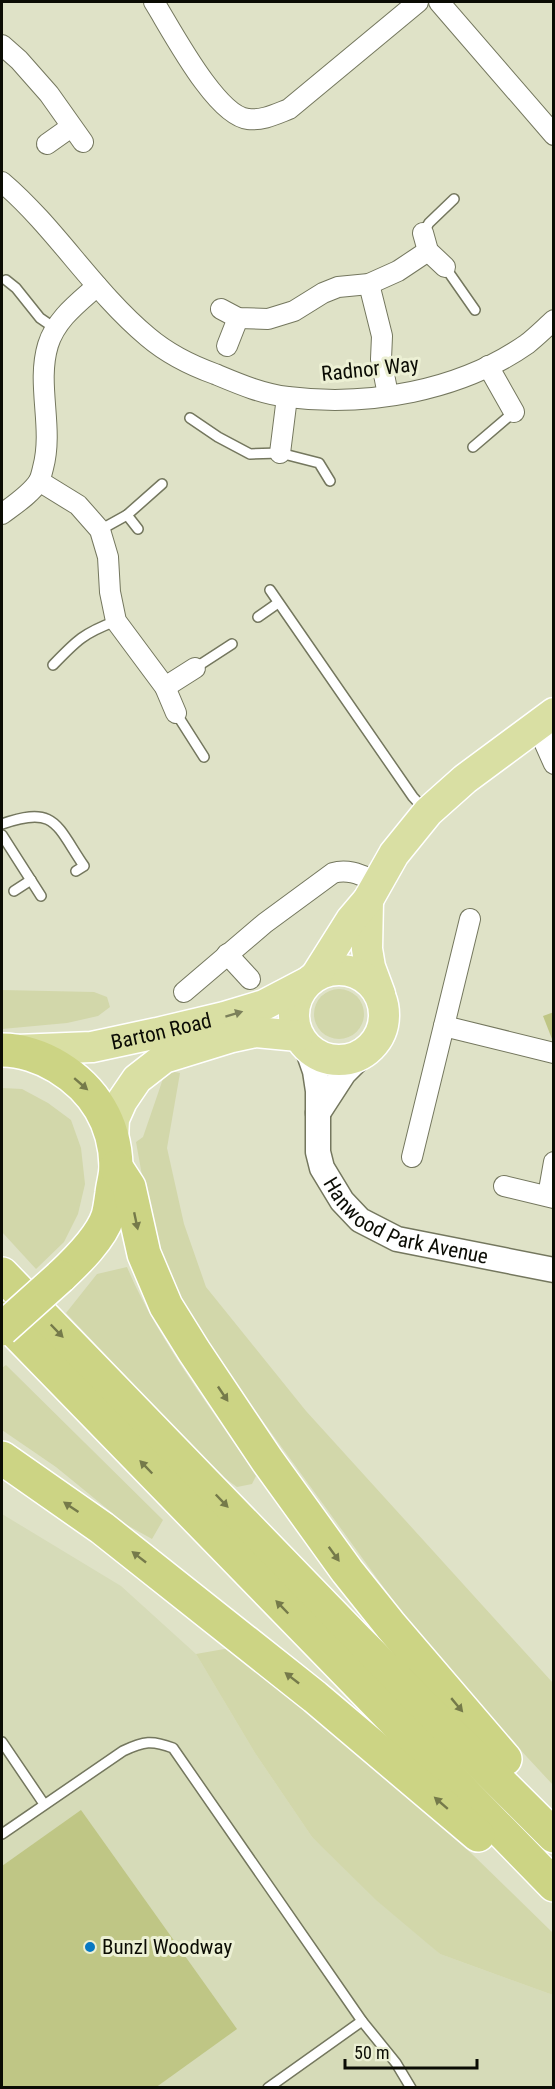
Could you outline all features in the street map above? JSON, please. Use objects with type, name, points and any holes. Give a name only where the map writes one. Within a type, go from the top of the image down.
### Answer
[{"type":"highway","points":[[6,1050],[45,1059],[88,1089],[103,1112],[114,1153],[129,1187],[144,1254],[166,1306],[267,1461],[347,1571],[485,1737],[554,1812]]},
{"type":"highway","points":[[2,1329],[86,1252],[108,1217],[114,1153]]},
{"type":"highway","points":[[2,1274],[357,1640],[554,1836]]},
{"type":"highway","points":[[2,1318],[554,1884]]},
{"type":"highway","points":[[2,1458],[102,1528],[361,1734],[515,1867],[554,1891]]},
{"type":"main road","points":[[373,891],[367,950],[370,967],[382,998],[385,1013],[383,1029],[375,1043],[363,1054],[349,1059],[333,1060],[319,1056],[303,1042],[294,1022],[294,1008],[298,994],[312,978],[373,891],[394,854],[428,812],[465,779],[545,720]]},
{"type":"main road","points":[[312,978],[331,969],[345,969],[361,974],[373,984],[382,998]]},
{"type":"main road","name":"Barton Road","points":[[6,1050],[92,1047],[157,1033],[264,1005],[312,978]]},
{"type":"main road","name":"Barton Road","points":[[114,1153],[114,1119],[122,1101],[137,1079],[164,1058],[256,1032],[303,1042]]},
{"type":"street","points":[[154,2],[212,93],[227,110],[247,120],[268,117],[289,109],[418,2]]},
{"type":"street","points":[[439,2],[554,135]]},
{"type":"street","points":[[2,45],[20,60],[49,94],[77,134],[47,144]]},
{"type":"street","name":"Radnor Way","points":[[2,182],[39,220],[113,305],[149,338],[186,363],[248,388],[287,397],[343,400],[442,385],[488,366],[527,344],[554,320]]},
{"type":"street","points":[[227,346],[230,313],[268,319],[294,311],[323,293],[338,287],[369,284],[398,271],[425,242],[445,267]]},
{"type":"street","points":[[369,284],[382,336],[381,359],[388,395]]},
{"type":"street","points":[[2,514],[19,501],[39,480],[47,453],[44,379],[48,346],[63,317],[97,286]]},
{"type":"street","points":[[488,366],[514,412]]},
{"type":"street","points":[[280,453],[287,397]]},
{"type":"street","points":[[39,480],[78,505],[100,530],[108,557],[110,592],[116,621],[165,687],[176,713]]},
{"type":"street","points":[[165,687],[195,668]]},
{"type":"street","points":[[545,720],[554,764]]},
{"type":"street","name":"Barton Road","points":[[184,992],[265,923],[333,873],[352,872],[373,891]]},
{"type":"street","points":[[412,1157],[470,919]]},
{"type":"street","points":[[227,954],[250,979]]},
{"type":"street","points":[[444,1026],[554,1053]]},
{"type":"street","name":"Hanwood Park Avenue","points":[[303,1042],[315,1071],[318,1091],[318,1152],[322,1168],[342,1201],[360,1220],[398,1239],[554,1270]]},
{"type":"street","points":[[317,1115],[344,1073],[363,1054]]},
{"type":"street","points":[[504,1186],[551,1197],[554,1162]]},
{"type":"lane","points":[[425,242],[429,223],[454,199]]},
{"type":"lane","points":[[445,267],[475,310]]},
{"type":"lane","points":[[6,280],[16,288],[40,318],[56,328]]},
{"type":"lane","points":[[473,447],[514,412]]},
{"type":"lane","points":[[190,418],[218,437],[250,454],[280,453],[319,463],[330,481]]},
{"type":"lane","points":[[100,530],[127,515],[162,484]]},
{"type":"lane","points":[[127,515],[138,529]]},
{"type":"lane","points":[[270,590],[413,797],[428,812]]},
{"type":"lane","points":[[258,617],[278,603]]},
{"type":"lane","points":[[53,664],[78,638],[116,621]]},
{"type":"lane","points":[[195,668],[232,644]]},
{"type":"lane","points":[[176,713],[204,757]]},
{"type":"lane","points":[[2,824],[30,816],[45,817],[53,821],[84,866],[76,871]]},
{"type":"lane","points":[[2,835],[41,896]]},
{"type":"lane","points":[[14,891],[31,880]]},
{"type":"lane","points":[[2,1742],[44,1804]]},
{"type":"lane","points":[[2,1834],[123,1751],[140,1743],[157,1742],[173,1748],[362,2021],[396,2063],[411,2088]]},
{"type":"lane","points":[[268,2088],[362,2021]]},
{"type":"shaded area","points":[[334,989],[344,989],[357,996],[364,1009],[364,1019],[357,1032],[344,1039],[334,1039],[325,1035],[318,1028],[314,1019],[314,1009],[318,1000],[325,993]]},
{"type":"shaded area","points":[[2,990],[94,992],[107,997],[110,1007],[98,1016],[67,1023],[2,1029]]},
{"type":"shaded area","points":[[166,1070],[180,1073],[167,1148],[184,1224],[206,1287],[306,1411],[553,1683],[553,1785],[403,1614],[185,1314],[154,1242],[136,1142],[143,1137]]},
{"type":"shaded area","points":[[2,1088],[22,1089],[48,1103],[71,1120],[81,1148],[85,1184],[78,1214],[64,1242],[36,1269],[2,1232]]},
{"type":"shaded area","points":[[127,1267],[170,1349],[256,1476],[252,1484],[237,1487],[218,1473],[66,1313],[97,1274]]},
{"type":"shaded area","points":[[6,1365],[163,1520],[152,1539],[127,1525],[56,1467],[2,1430],[2,1368]]},
{"type":"shaded area","points":[[2,1514],[121,1586],[196,1654],[255,1753],[312,1837],[440,1954],[553,1995],[554,2087],[2,2087]]},
{"type":"shaded area","points":[[230,1648],[329,1728],[472,1854],[553,1933],[553,1995],[440,1954],[376,1900],[312,1837],[255,1753],[196,1654]]},
{"type":"building","points":[[554,1012],[554,1039],[552,1039],[543,1016]]},
{"type":"building","name":"Bunzl Woodway","points":[[81,1810],[237,2029],[155,2088],[2,2088],[2,1866]]},
{"type":"place","name":"Bunzl Woodway","points":[[90,1947]]}]
